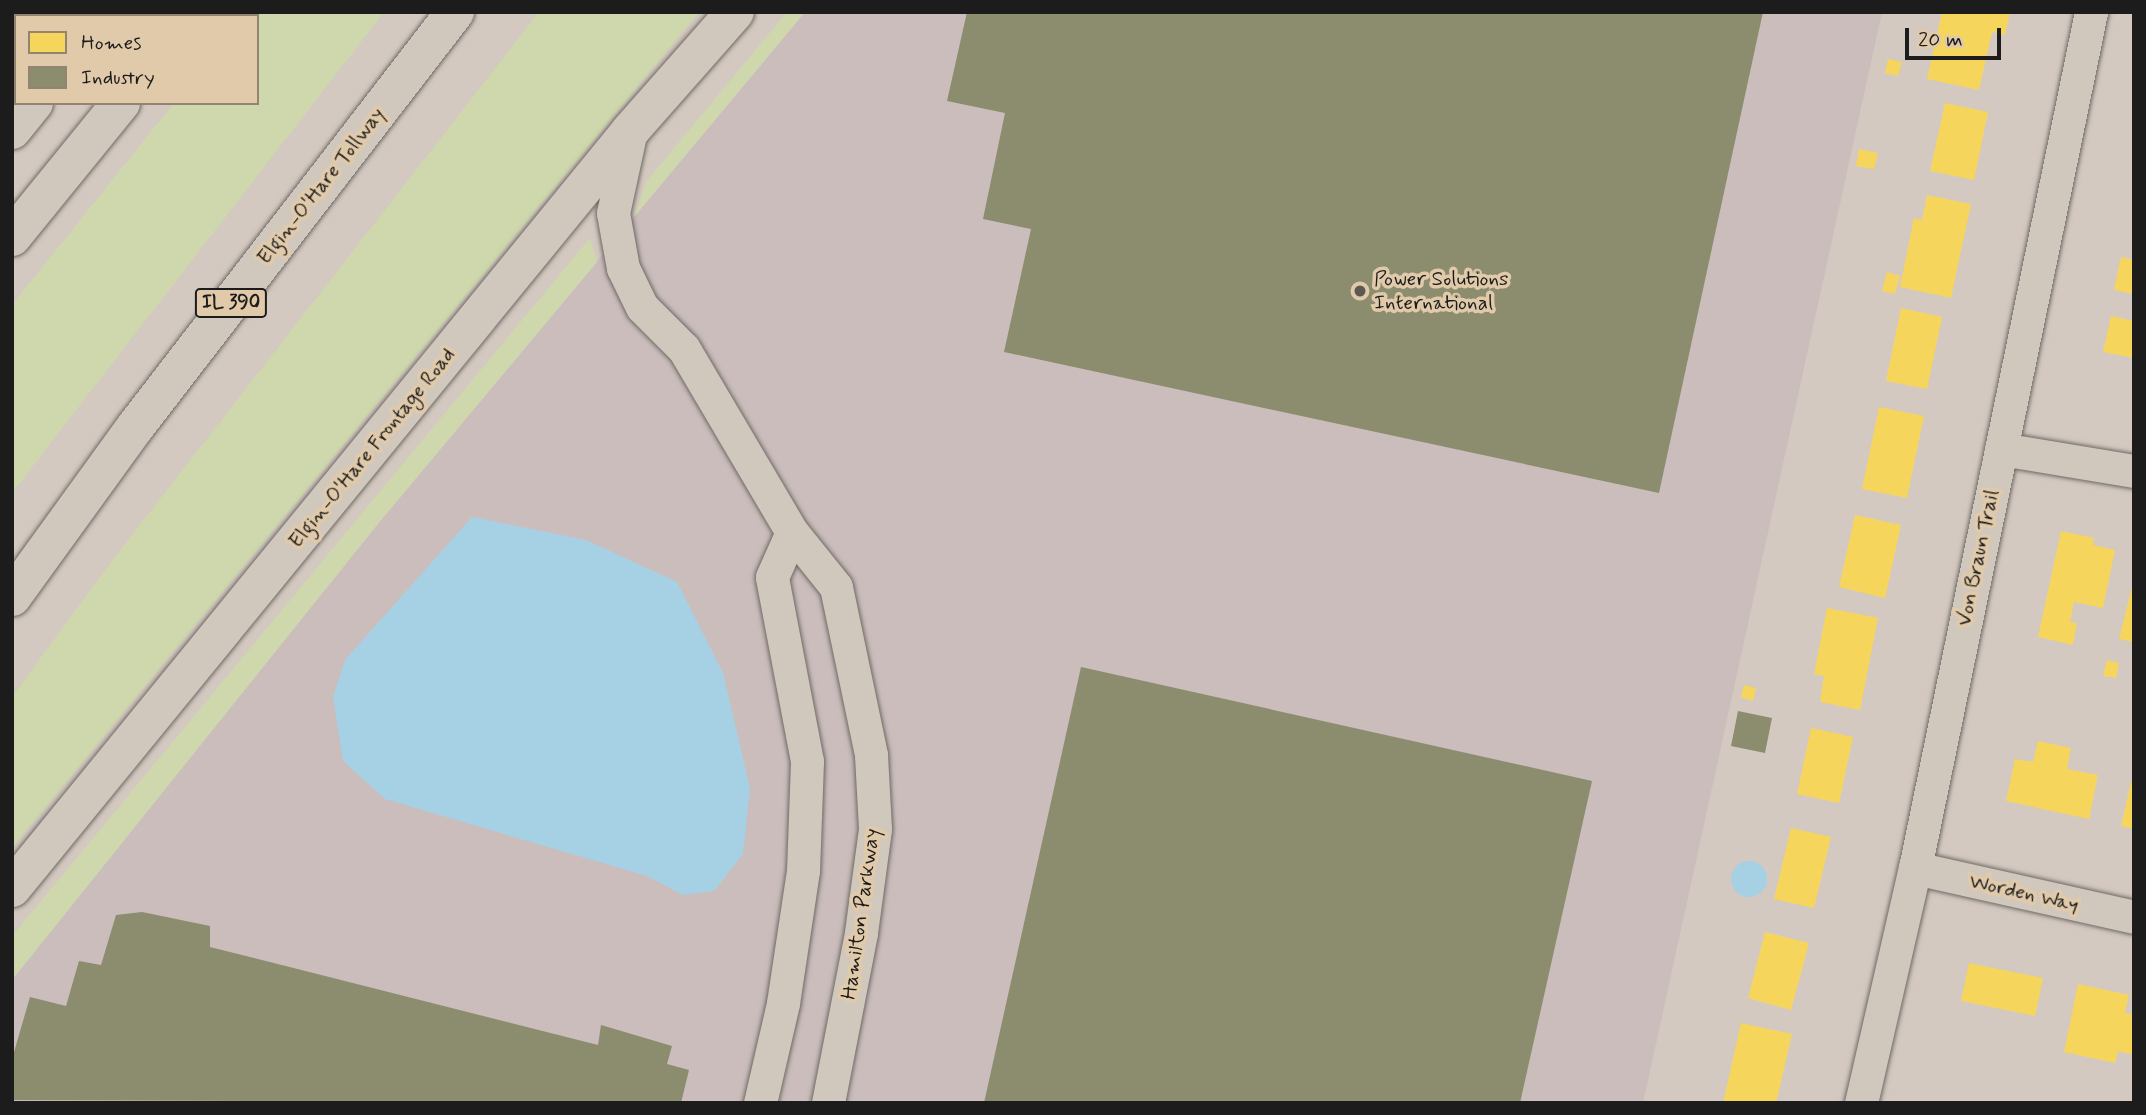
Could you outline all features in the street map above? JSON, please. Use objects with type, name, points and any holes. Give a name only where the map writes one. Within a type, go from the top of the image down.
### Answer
[{"type":"main road","name":"Elgin-O'Hare Tollway","points":[[12,597],[136,426],[455,12]]},
{"type":"main road","name":"Elgin-O'Hare Frontage Road","points":[[12,888],[631,130],[735,12]]},
{"type":"main road","points":[[12,130],[32,105]]},
{"type":"main road","points":[[12,237],[119,105]]},
{"type":"street","name":"Von Braun Trail","points":[[1861,1103],[1915,868],[2091,12]]},
{"type":"street","name":"Hamilton Parkway","points":[[631,130],[613,213],[623,268],[642,307],[684,349],[792,532],[836,587],[871,755],[873,842],[861,933],[828,1103]]},
{"type":"street","points":[[2001,449],[2134,471]]},
{"type":"street","points":[[760,1103],[783,1003],[803,871],[807,761],[772,577],[792,532]]},
{"type":"street","name":"Worden Way","points":[[1915,868],[2134,917]]},
{"type":"shaded area","points":[[805,12],[1882,12],[1643,1103],[12,1103],[12,980],[377,525]]},
{"type":"green space","points":[[384,12],[12,493],[12,305],[172,105],[259,105],[259,14],[246,14]]},
{"type":"green space","points":[[539,12],[699,12],[12,848],[12,697],[111,562]]},
{"type":"green space","points":[[787,12],[805,12],[634,217],[646,182]]},
{"type":"green space","points":[[590,238],[597,262],[377,525],[12,980],[12,936]]},
{"type":"water","points":[[472,517],[586,540],[677,582],[723,673],[750,788],[743,854],[714,891],[683,895],[647,876],[385,799],[343,761],[333,697],[345,660]]},
{"type":"water","points":[[1749,861],[1762,866],[1767,879],[1762,892],[1749,897],[1736,892],[1731,879],[1736,866]]},
{"type":"building: Homes","points":[[1942,12],[2010,12],[2005,35],[1992,32],[1979,90],[1927,79]]},
{"type":"building: Homes","points":[[1888,59],[1902,62],[1898,76],[1885,73]]},
{"type":"building: Homes","points":[[1945,103],[1988,112],[1974,180],[1930,171]]},
{"type":"building: Homes","points":[[1859,149],[1878,153],[1874,169],[1856,166]]},
{"type":"building: Homes","points":[[1927,195],[1971,204],[1951,298],[1900,287],[1914,218],[1922,220]]},
{"type":"building: Homes","points":[[2121,257],[2134,260],[2134,294],[2114,290]]},
{"type":"building: Homes","points":[[1887,272],[1900,276],[1895,294],[1882,291]]},
{"type":"building: Homes","points":[[1901,308],[1942,317],[1927,389],[1886,381]]},
{"type":"building: Homes","points":[[2111,316],[2134,321],[2134,358],[2103,352]]},
{"type":"building: Homes","points":[[1879,407],[1924,416],[1907,498],[1862,489]]},
{"type":"building: Homes","points":[[1855,515],[1901,525],[1885,598],[1839,587]]},
{"type":"building: Homes","points":[[2061,531],[2094,538],[2093,545],[2115,550],[2103,608],[2074,602],[2070,622],[2077,623],[2073,645],[2038,637]]},
{"type":"building: Homes","points":[[2134,579],[2134,642],[2119,639]]},
{"type":"building: Homes","points":[[1827,608],[1878,618],[1860,710],[1820,702],[1824,676],[1814,674]]},
{"type":"building: Homes","points":[[2107,660],[2119,663],[2116,678],[2103,676]]},
{"type":"building: Homes","points":[[1744,685],[1756,688],[1753,701],[1741,697]]},
{"type":"building: Homes","points":[[1811,728],[1853,737],[1839,803],[1797,794]]},
{"type":"building: Homes","points":[[2038,741],[2071,748],[2067,769],[2098,775],[2089,819],[2006,801],[2015,759],[2033,762]]},
{"type":"building: Homes","points":[[2131,782],[2134,783],[2134,829],[2121,826]]},
{"type":"building: Homes","points":[[1791,828],[1831,837],[1814,908],[1774,899]]},
{"type":"building: Homes","points":[[1765,932],[1809,943],[1791,1010],[1748,998]]},
{"type":"building: Homes","points":[[1969,963],[2043,978],[2035,1016],[1961,1001]]},
{"type":"building: Homes","points":[[2078,984],[2129,995],[2125,1013],[2134,1015],[2134,1055],[2118,1051],[2115,1063],[2064,1052]]},
{"type":"building: Homes","points":[[1741,1023],[1792,1034],[1776,1103],[1723,1103]]},
{"type":"building: Industry","name":"Power Solutions International","points":[[967,12],[1763,12],[1659,493],[1004,352],[1031,229],[983,219],[1005,113],[947,101]]},
{"type":"building: Industry","points":[[1081,667],[1592,781],[1520,1103],[984,1103]]},
{"type":"building: Industry","points":[[1738,711],[1772,718],[1765,753],[1731,746]]},
{"type":"building: Industry","points":[[142,912],[210,926],[210,947],[598,1045],[601,1025],[672,1046],[667,1064],[689,1070],[681,1103],[12,1100],[12,1059],[30,997],[66,1006],[79,961],[101,965],[116,915]]},
{"type":"place","name":"Power Solutions International","points":[[1360,291]]}]
